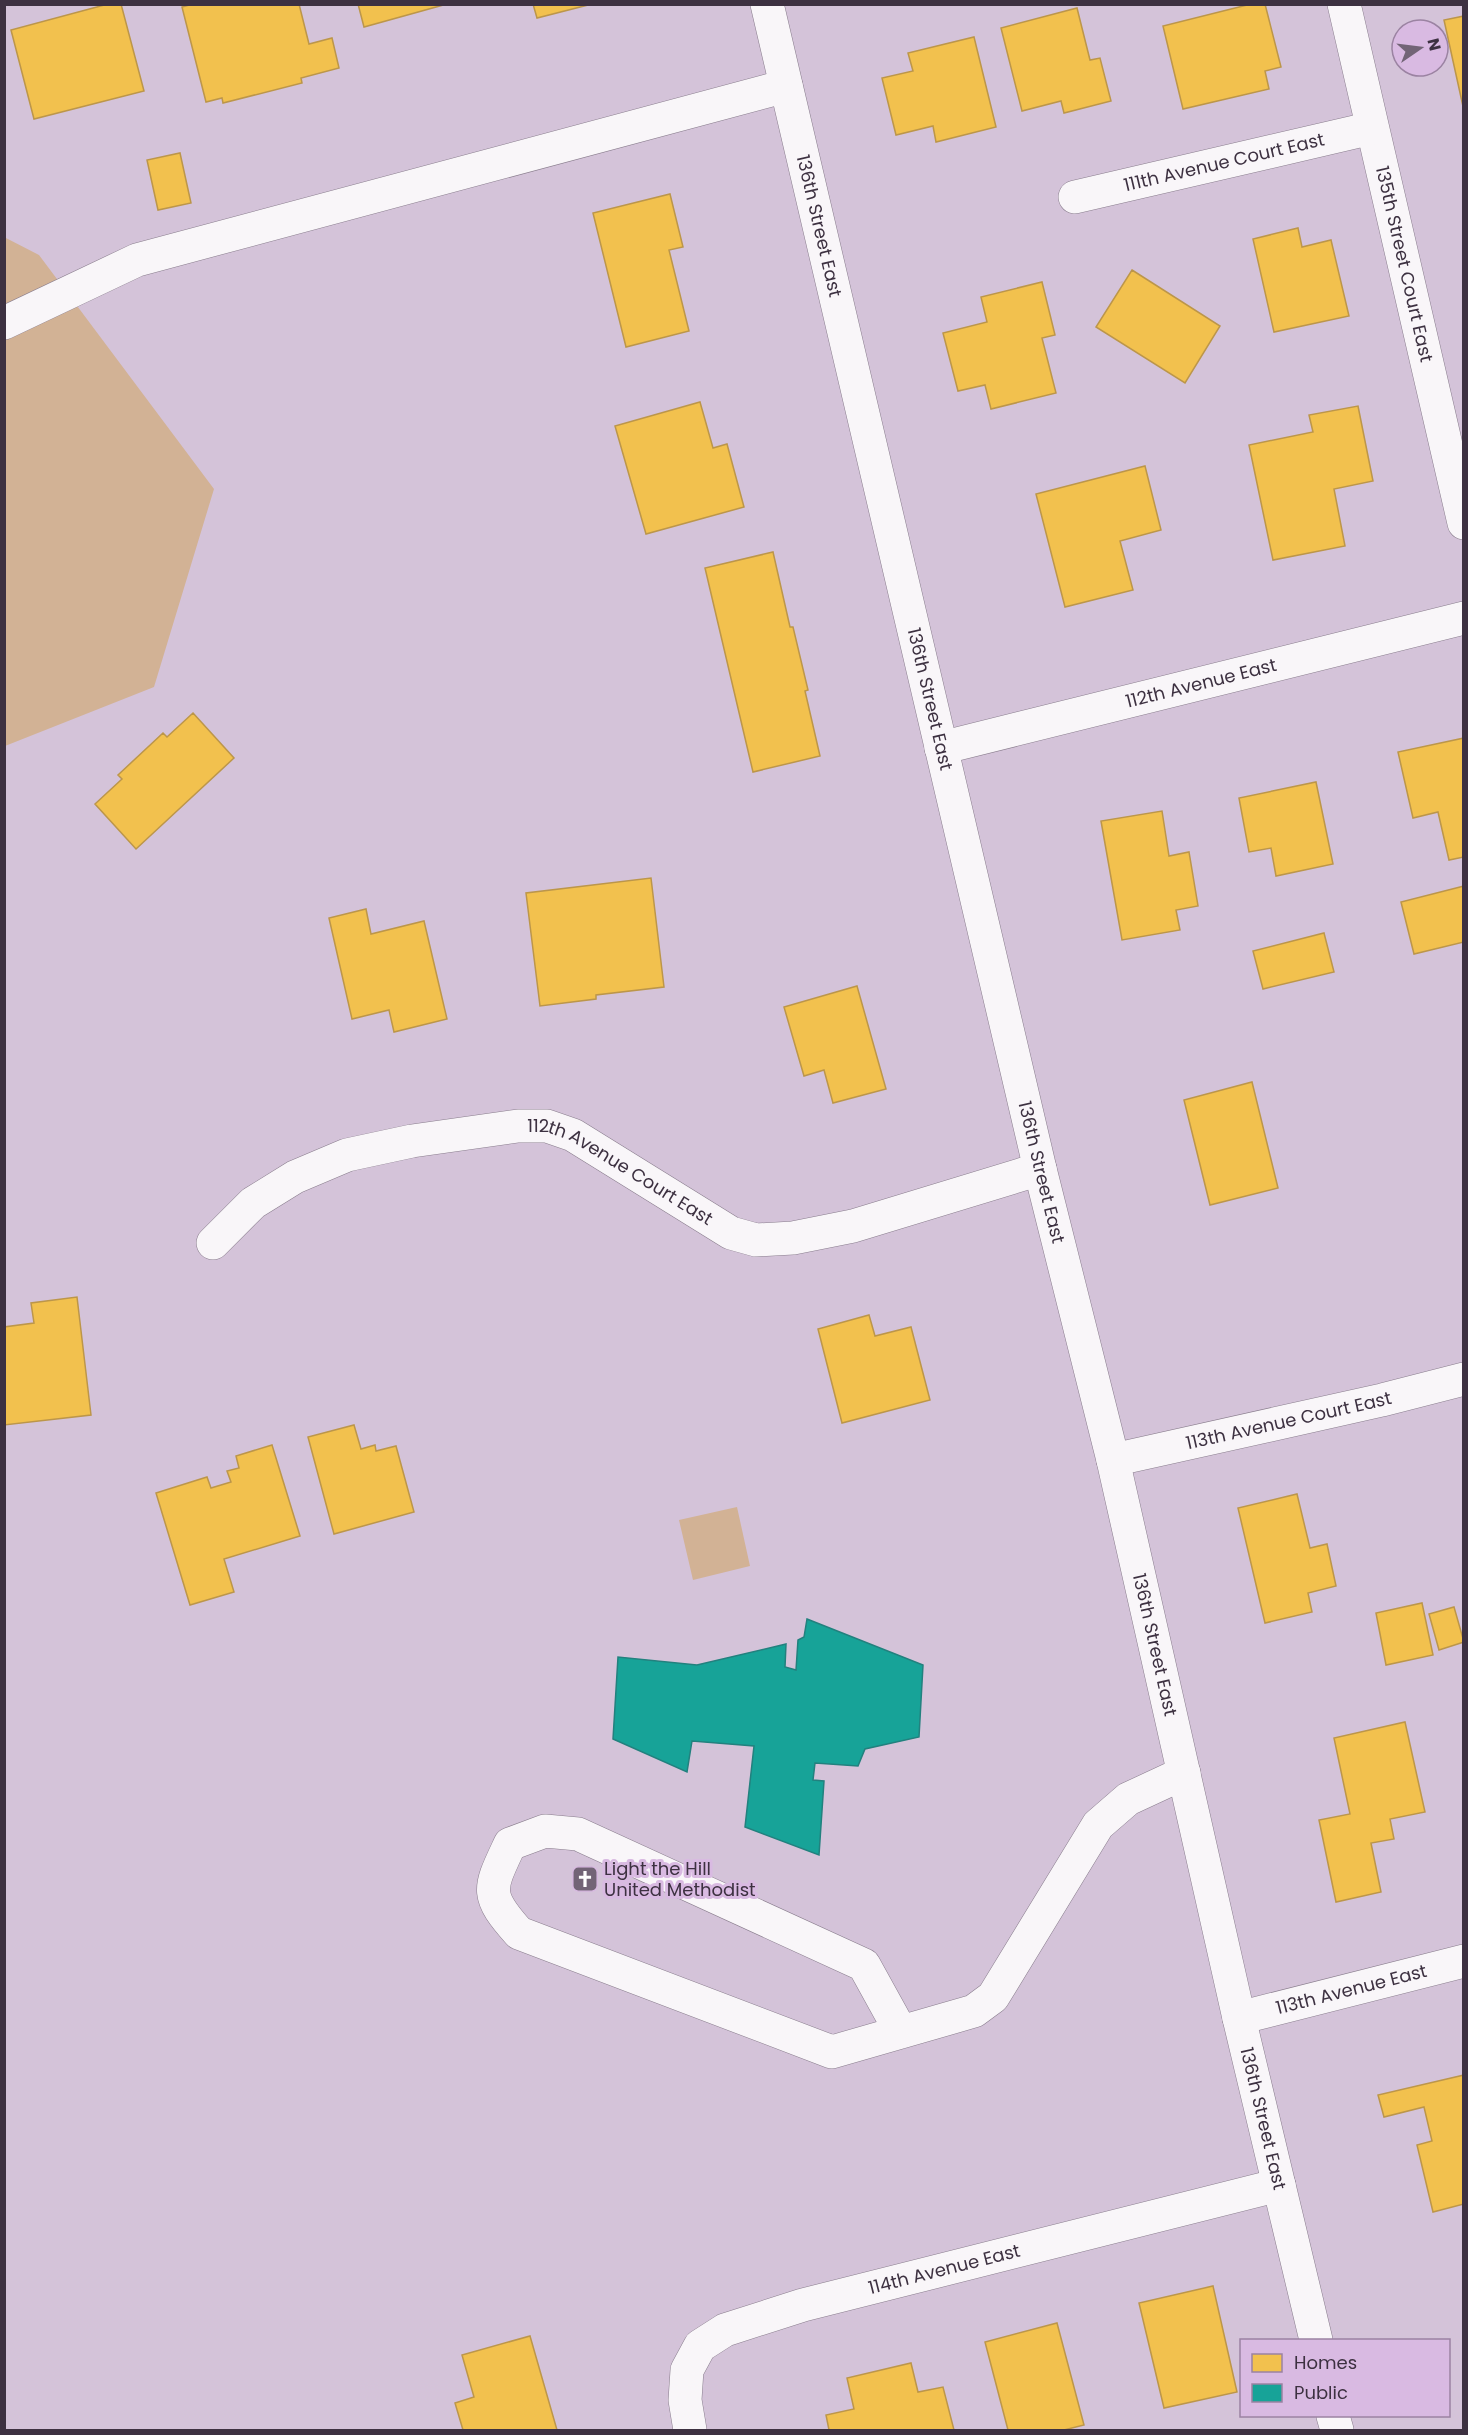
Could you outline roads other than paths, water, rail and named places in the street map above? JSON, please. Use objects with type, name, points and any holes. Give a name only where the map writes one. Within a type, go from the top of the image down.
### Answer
[{"type":"street","name":"136th Street East","points":[[767,4],[1040,1169],[1113,1460],[1239,2018],[1316,2339]]},
{"type":"street","name":"135th Street Court East","points":[[1344,4],[1464,523]]},
{"type":"street","points":[[4,323],[137,260],[786,86]]},
{"type":"street","name":"111th Avenue Court East","points":[[1075,197],[1372,128]]},
{"type":"street","name":"112th Avenue East","points":[[941,748],[1464,618]]},
{"type":"street","name":"112th Avenue Court East","points":[[213,1243],[253,1203],[295,1177],[347,1155],[412,1141],[518,1126],[547,1126],[573,1135],[731,1233],[756,1240],[793,1238],[852,1226],[1040,1169]]},
{"type":"street","name":"113th Avenue Court East","points":[[1113,1460],[1382,1400],[1464,1379]]},
{"type":"street","points":[[902,2032],[864,1965],[578,1834],[545,1831],[510,1844],[493,1882],[497,1909],[519,1933],[832,2052],[902,2032],[974,2011],[993,1997],[1098,1825],[1128,1799],[1184,1773]]},
{"type":"street","name":"113th Avenue East","points":[[1239,2018],[1464,1961]]},
{"type":"street","name":"114th Avenue East","points":[[690,2430],[685,2400],[687,2370],[700,2346],[725,2330],[803,2305],[1279,2185]]},
{"type":"place","name":"Light the Hill United Methodist","points":[[585,1879]]}]
